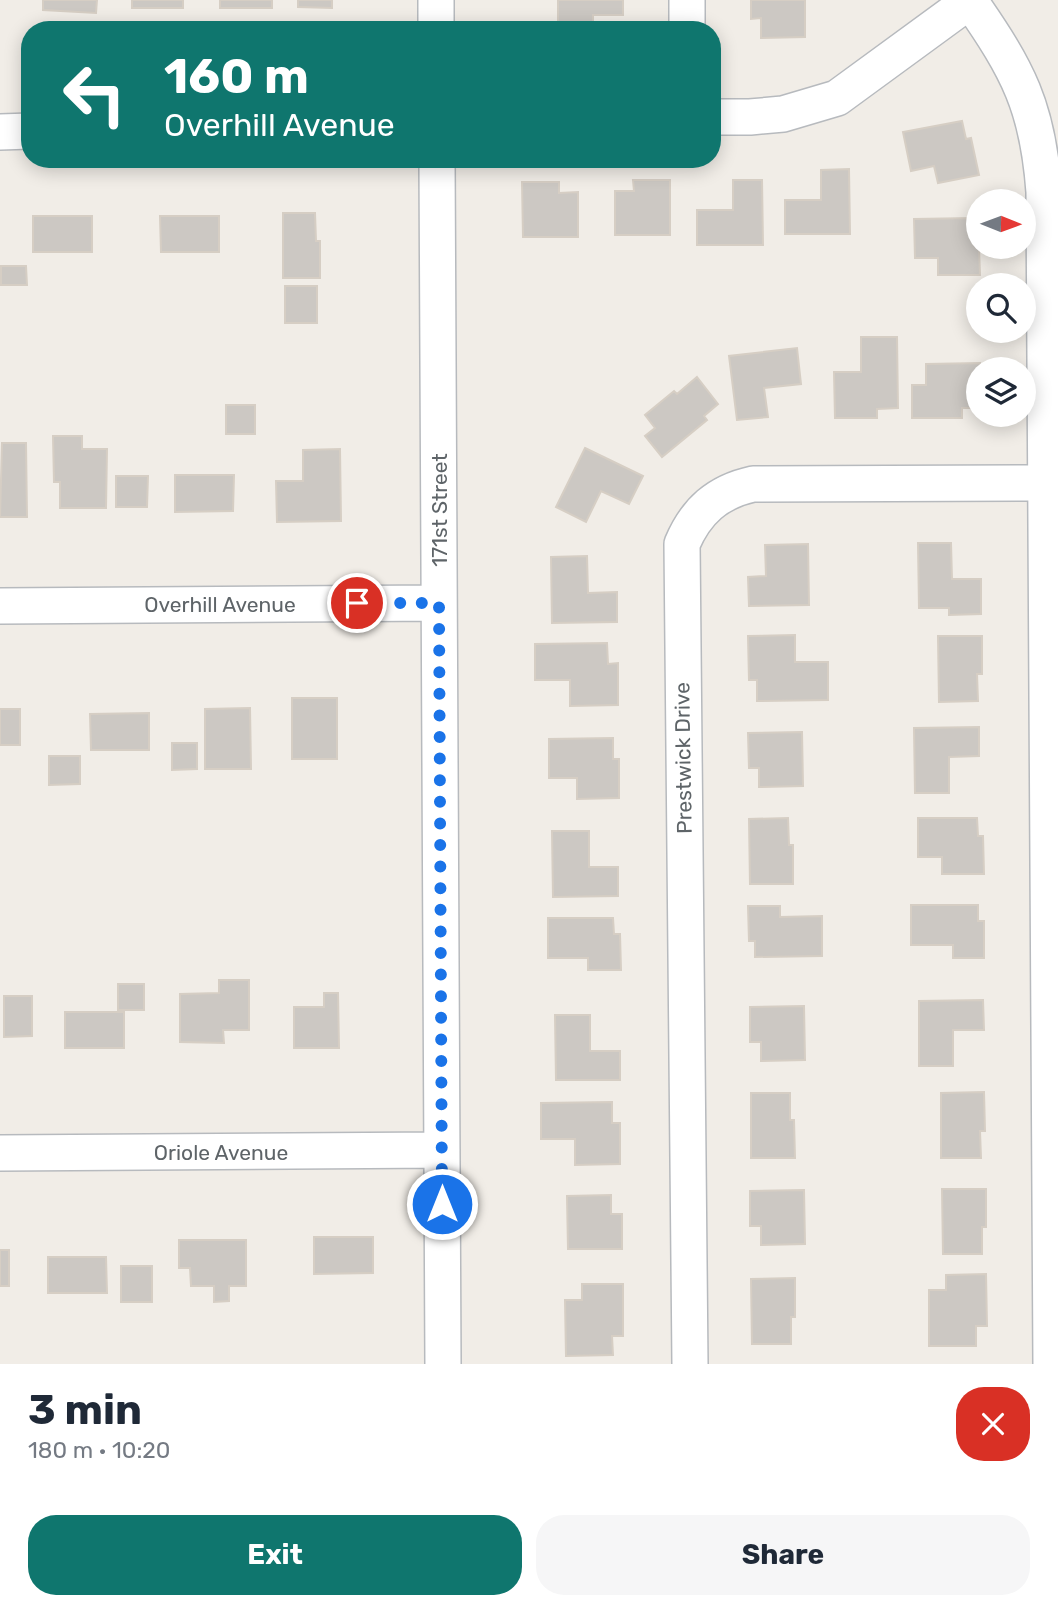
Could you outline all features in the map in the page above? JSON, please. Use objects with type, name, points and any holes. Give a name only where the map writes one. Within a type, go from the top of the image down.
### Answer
[{"type":"street","points":[[436,0],[436,21]]},
{"type":"street","points":[[687,0],[687,21]]},
{"type":"street","points":[[721,117],[783,114],[837,97],[971,0],[1017,75],[1030,105],[1039,138],[1044,192],[1047,483],[1053,681],[1051,1364]]},
{"type":"street","points":[[0,132],[21,131]]},
{"type":"street","name":"171st Street","points":[[437,168],[443,1364]]},
{"type":"street","name":"Prestwick Drive","points":[[691,1364],[682,544],[689,527],[718,496],[753,484],[1047,483]]},
{"type":"street","name":"Overhill Avenue","points":[[0,606],[439,603]]},
{"type":"street","name":"Oriole Avenue","points":[[0,1153],[442,1150]]},
{"type":"building","points":[[43,0],[97,0],[96,13],[43,10]]},
{"type":"building","points":[[132,0],[183,0],[183,8],[132,8]]},
{"type":"building","points":[[220,0],[272,0],[272,8],[220,8]]},
{"type":"building","points":[[298,0],[332,0],[332,8],[298,7]]},
{"type":"building","points":[[558,0],[623,0],[623,15],[593,15],[593,21],[558,21]]},
{"type":"building","points":[[751,0],[805,0],[805,37],[761,38],[761,18],[751,19]]},
{"type":"building","points":[[962,121],[966,139],[971,138],[979,175],[938,183],[934,166],[911,171],[903,132]]},
{"type":"building","points":[[849,169],[850,234],[785,234],[785,200],[821,200],[821,170]]},
{"type":"building","points":[[633,180],[670,180],[670,235],[615,235],[615,191],[634,191]]},
{"type":"building","points":[[733,180],[762,180],[763,245],[697,245],[697,210],[733,210]]},
{"type":"building","points":[[522,182],[559,182],[559,193],[578,192],[578,237],[523,237]]},
{"type":"building","points":[[283,213],[315,213],[316,241],[320,241],[320,278],[283,278]]},
{"type":"building","points":[[33,216],[92,216],[92,252],[33,252]]},
{"type":"building","points":[[160,216],[219,216],[219,252],[161,252]]},
{"type":"building","points":[[966,218],[966,259],[979,259],[980,273],[938,275],[938,258],[915,258],[914,219]]},
{"type":"building","points":[[1,266],[26,266],[27,285],[1,285]]},
{"type":"building","points":[[285,286],[317,286],[317,323],[285,323]]},
{"type":"building","points":[[861,337],[897,337],[898,408],[877,409],[877,418],[835,418],[834,372],[861,372]]},
{"type":"building","points":[[797,348],[801,384],[764,388],[768,417],[737,420],[729,356]]},
{"type":"building","points":[[966,363],[966,408],[962,408],[962,418],[912,418],[912,385],[926,385],[926,364]]},
{"type":"building","points":[[697,377],[718,404],[704,416],[707,420],[662,457],[645,436],[655,428],[645,415],[674,391],[677,394]]},
{"type":"building","points":[[226,405],[255,405],[255,434],[226,434]]},
{"type":"building","points":[[53,436],[82,436],[82,449],[107,449],[106,508],[60,508],[60,482],[54,482]]},
{"type":"building","points":[[2,443],[26,443],[27,517],[0,517]]},
{"type":"building","points":[[585,448],[643,476],[629,504],[601,491],[586,522],[556,507]]},
{"type":"building","points":[[340,449],[341,521],[277,522],[276,481],[303,481],[303,450]]},
{"type":"building","points":[[175,475],[234,475],[233,511],[175,512]]},
{"type":"building","points":[[116,476],[148,476],[147,507],[116,507]]},
{"type":"building","points":[[918,543],[951,543],[952,579],[981,579],[981,614],[949,615],[949,608],[919,608]]},
{"type":"building","points":[[808,544],[809,605],[749,606],[748,577],[766,576],[765,545]]},
{"type":"building","points":[[587,556],[588,593],[617,592],[617,622],[552,623],[551,557]]},
{"type":"building","points":[[795,635],[795,662],[828,662],[828,700],[757,701],[757,680],[749,680],[748,636]]},
{"type":"building","points":[[938,636],[982,636],[982,674],[977,674],[978,701],[939,702]]},
{"type":"building","points":[[607,643],[608,664],[618,663],[618,705],[570,706],[570,680],[535,680],[535,644]]},
{"type":"building","points":[[292,698],[337,698],[337,759],[292,759]]},
{"type":"building","points":[[250,708],[251,769],[205,769],[205,709]]},
{"type":"building","points":[[0,709],[20,709],[20,745],[0,745]]},
{"type":"building","points":[[149,713],[149,750],[91,750],[90,714]]},
{"type":"building","points":[[979,727],[979,756],[949,757],[949,793],[915,793],[914,728]]},
{"type":"building","points":[[802,732],[803,786],[759,787],[759,768],[749,768],[748,733]]},
{"type":"building","points":[[613,738],[613,759],[619,759],[619,798],[577,799],[577,778],[549,778],[549,739]]},
{"type":"building","points":[[172,743],[197,743],[197,769],[172,770]]},
{"type":"building","points":[[49,756],[80,756],[80,784],[49,785]]},
{"type":"building","points":[[788,818],[789,845],[793,845],[793,884],[750,884],[749,819]]},
{"type":"building","points":[[918,818],[977,818],[978,836],[983,836],[984,874],[942,874],[942,857],[918,857]]},
{"type":"building","points":[[552,831],[589,831],[589,867],[618,867],[618,896],[553,897]]},
{"type":"building","points":[[911,905],[978,905],[978,921],[984,921],[984,958],[953,958],[953,945],[911,945]]},
{"type":"building","points":[[748,906],[780,906],[780,917],[822,916],[822,956],[755,957],[755,941],[749,941]]},
{"type":"building","points":[[548,918],[613,918],[614,934],[620,934],[621,970],[588,970],[588,958],[548,958]]},
{"type":"building","points":[[219,980],[249,980],[249,1030],[223,1030],[224,1043],[180,1042],[180,994],[219,993]]},
{"type":"building","points":[[118,984],[144,984],[144,1010],[118,1010]]},
{"type":"building","points":[[324,993],[338,993],[339,1048],[294,1048],[294,1007],[324,1007]]},
{"type":"building","points":[[4,996],[32,996],[32,1036],[4,1037]]},
{"type":"building","points":[[983,1000],[984,1030],[953,1030],[953,1066],[919,1066],[919,1001]]},
{"type":"building","points":[[804,1006],[805,1060],[761,1061],[761,1042],[750,1042],[750,1007]]},
{"type":"building","points":[[65,1012],[124,1012],[124,1048],[65,1048]]},
{"type":"building","points":[[555,1015],[590,1015],[590,1051],[620,1051],[620,1080],[556,1080]]},
{"type":"building","points":[[984,1092],[985,1131],[980,1131],[981,1158],[941,1158],[941,1093]]},
{"type":"building","points":[[751,1093],[790,1093],[795,1158],[751,1158]]},
{"type":"building","points":[[612,1102],[612,1123],[620,1123],[620,1164],[575,1165],[575,1139],[541,1139],[541,1103]]},
{"type":"building","points":[[942,1189],[986,1189],[986,1227],[982,1227],[982,1254],[943,1254]]},
{"type":"building","points":[[804,1190],[805,1244],[761,1245],[761,1226],[750,1226],[750,1191]]},
{"type":"building","points":[[611,1195],[611,1214],[622,1214],[622,1249],[568,1249],[567,1196]]},
{"type":"building","points":[[314,1237],[373,1237],[373,1273],[314,1274]]},
{"type":"building","points":[[179,1240],[246,1240],[246,1286],[229,1286],[229,1301],[214,1302],[214,1286],[191,1286],[190,1268],[179,1268]]},
{"type":"building","points":[[0,1250],[9,1250],[9,1286],[0,1286]]},
{"type":"building","points":[[48,1257],[106,1257],[107,1293],[48,1293]]},
{"type":"building","points":[[121,1266],[152,1266],[152,1302],[121,1302]]},
{"type":"building","points":[[986,1274],[987,1326],[976,1326],[976,1346],[929,1346],[929,1290],[946,1290],[946,1275]]},
{"type":"building","points":[[795,1278],[795,1317],[791,1317],[791,1344],[752,1344],[751,1279]]},
{"type":"building","points":[[582,1284],[623,1284],[623,1336],[612,1336],[613,1355],[566,1356],[565,1300],[582,1300]]},
{"type":"route","points":[[357,603],[439,603],[442,1204]]}]
